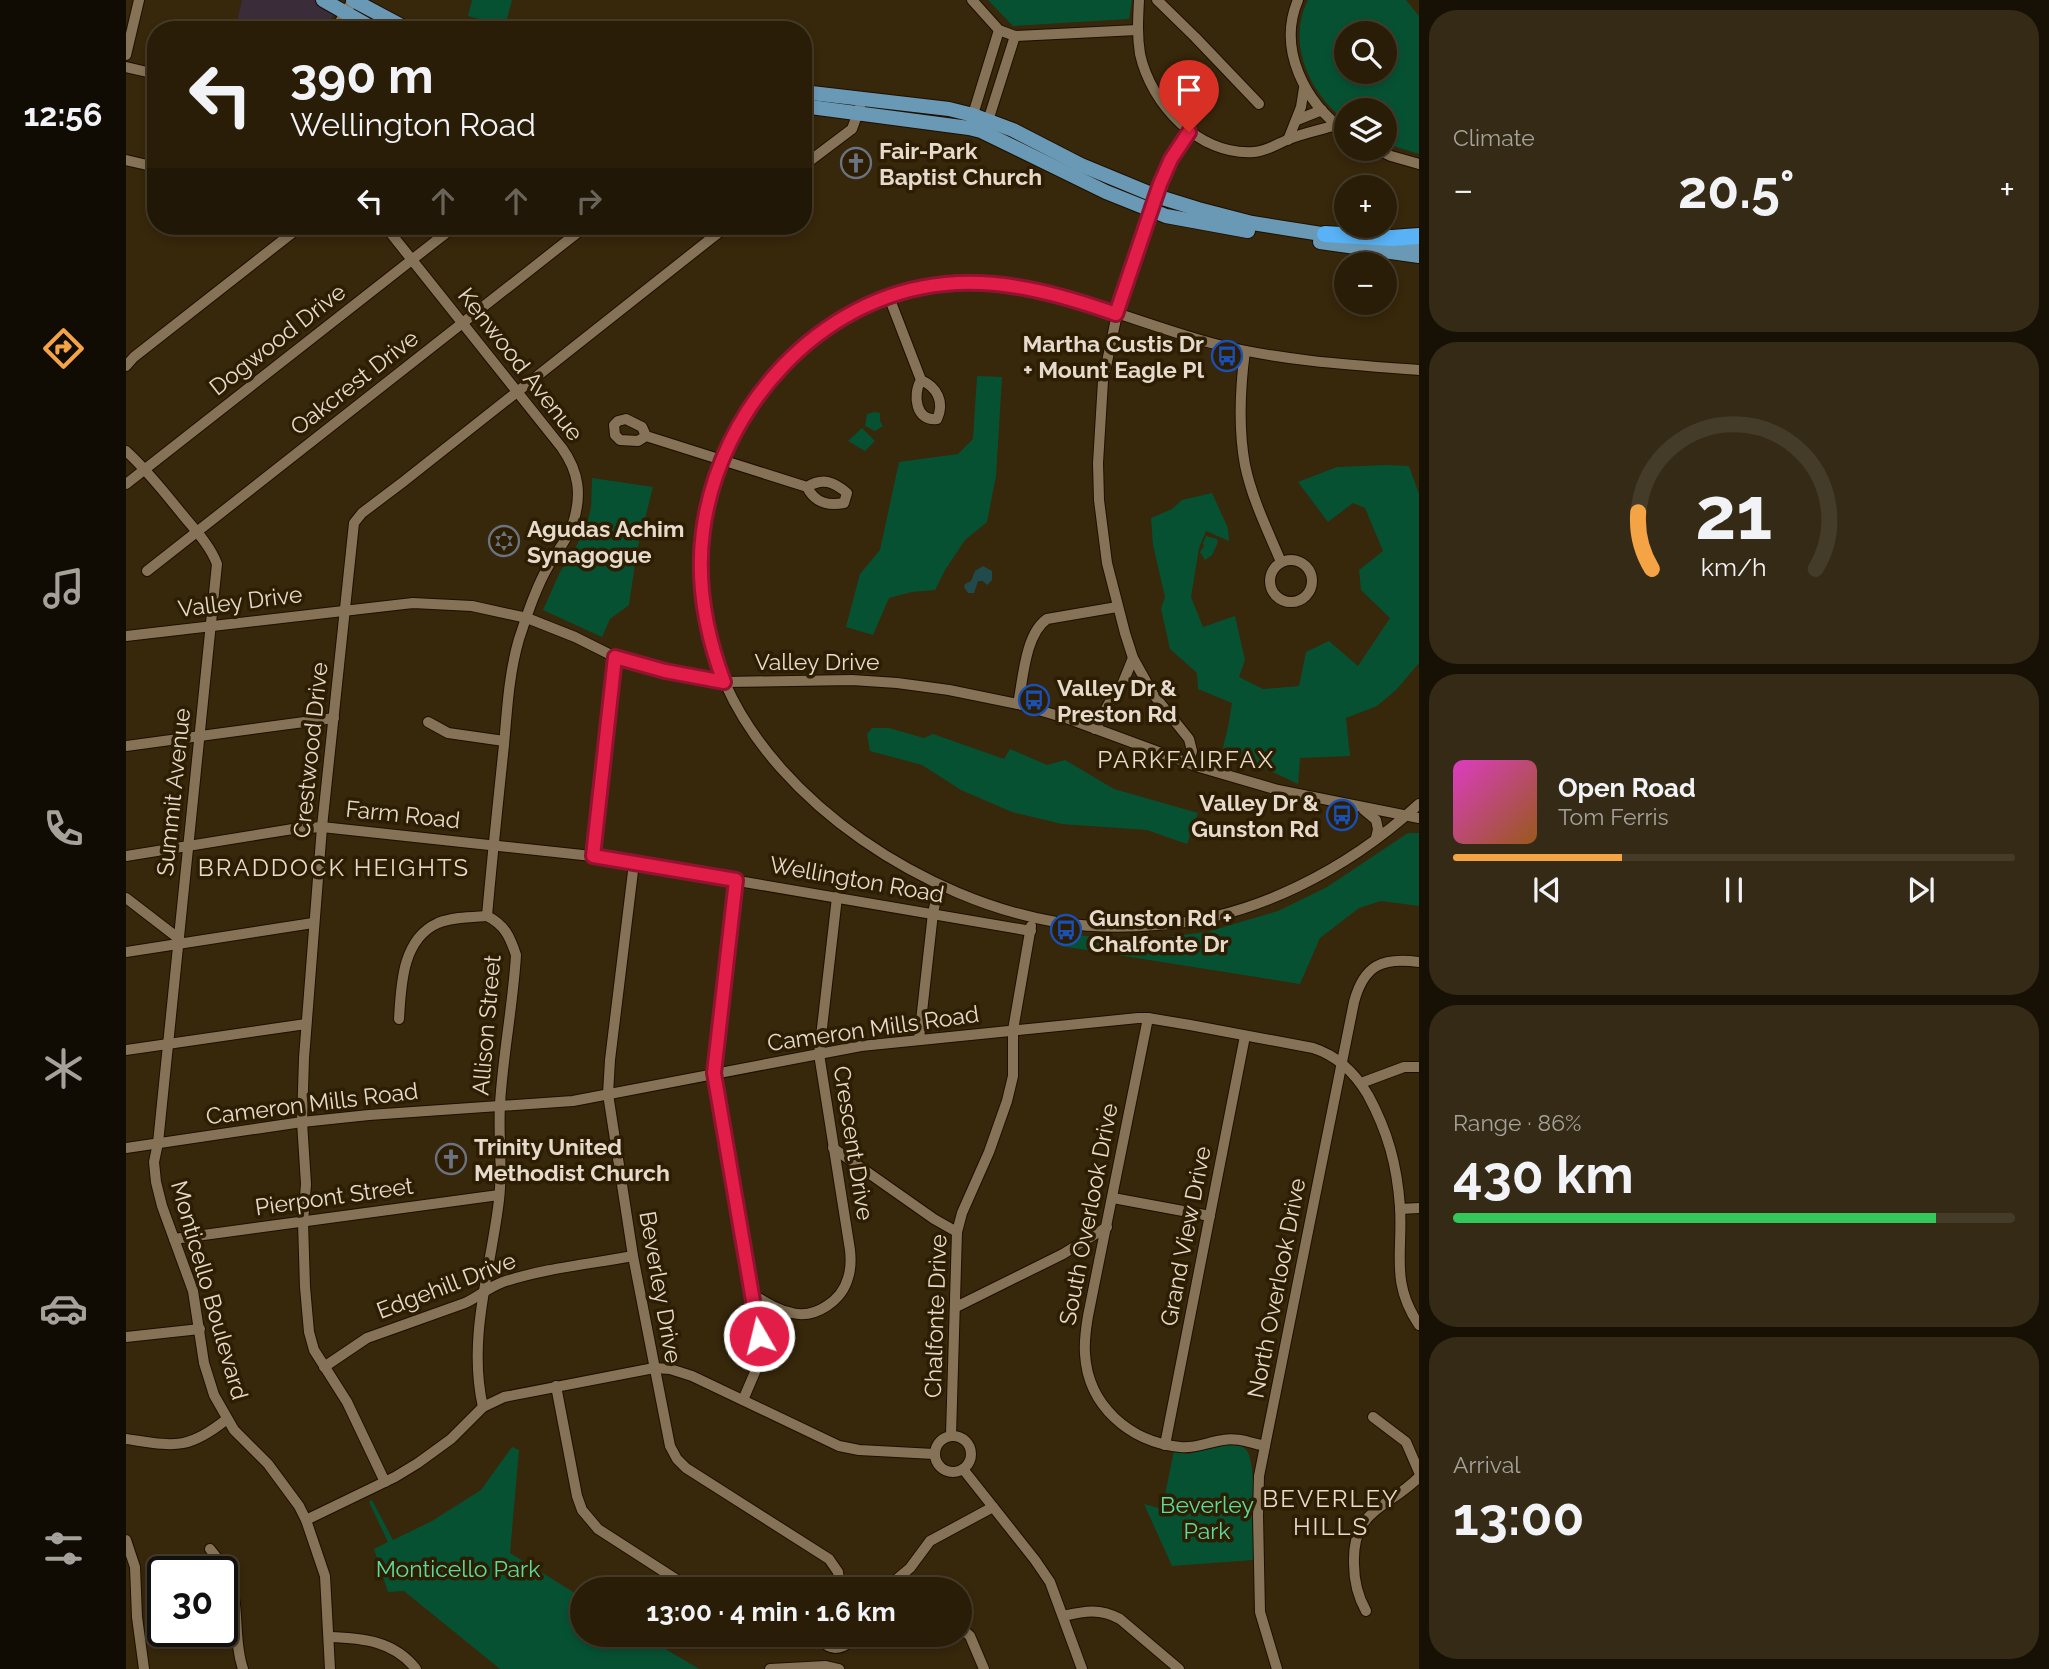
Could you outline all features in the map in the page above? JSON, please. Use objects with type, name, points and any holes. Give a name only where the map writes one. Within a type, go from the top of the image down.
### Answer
[{"type":"highway","points":[[1325,234],[1392,238],[1419,236]]},
{"type":"main road","points":[[323,0],[349,6],[386,21]]},
{"type":"main road","points":[[349,6],[366,21]]},
{"type":"main road","points":[[812,94],[860,106],[971,121],[1156,196],[1252,223],[1419,246]]},
{"type":"main road","points":[[812,106],[860,106]]},
{"type":"main road","points":[[987,126],[1106,192],[1166,216],[1288,238],[1419,256]]},
{"type":"street","points":[[126,55],[139,0]]},
{"type":"street","points":[[972,0],[999,30],[1015,36],[1137,30]]},
{"type":"street","points":[[1139,0],[1137,30],[1140,55],[1147,77],[1172,115],[1189,132],[1214,144],[1244,152],[1269,149],[1309,133],[1334,130]]},
{"type":"street","points":[[1157,0],[1259,104]]},
{"type":"street","points":[[1298,0],[1292,17],[1290,45],[1304,88],[1334,122]]},
{"type":"street","points":[[971,121],[999,30]]},
{"type":"street","points":[[987,126],[1015,36]]},
{"type":"street","points":[[126,66],[147,72]]},
{"type":"street","points":[[1289,139],[1301,107],[1304,88]]},
{"type":"street","points":[[812,159],[852,129],[860,106]]},
{"type":"street","points":[[1297,120],[1322,110]]},
{"type":"street","points":[[1309,133],[1322,110]]},
{"type":"street","points":[[1189,132],[1171,159],[1156,196],[1116,314],[1102,390],[1098,463],[1101,526],[1117,607],[1133,657],[1158,701],[1189,739],[1192,751],[1189,763]]},
{"type":"street","points":[[1397,158],[1419,164]]},
{"type":"street","points":[[126,160],[147,165]]},
{"type":"street","points":[[126,366],[290,235]]},
{"type":"street","name":"Kenwood Avenue","points":[[392,235],[569,457],[579,485],[573,526],[549,564],[527,618]]},
{"type":"street","name":"Dogwood Drive","points":[[126,484],[443,235]]},
{"type":"street","name":"Oakcrest Drive","points":[[147,571],[575,235]]},
{"type":"street","name":"Crestwood Drive","points":[[385,1482],[347,1402],[314,1350],[309,1332],[305,1287],[303,1222],[306,1184],[302,1122],[306,1024],[322,827],[354,523],[358,517],[716,235]]},
{"type":"street","points":[[1419,370],[1296,360],[1245,351],[1063,297],[985,284],[946,284],[889,297],[841,319],[794,355],[757,395],[740,421],[721,460],[705,521],[701,560],[705,618],[714,656],[724,682],[766,750],[810,797],[858,838],[939,886],[997,907],[1056,922],[1116,926],[1158,925],[1197,920],[1240,910],[1290,891],[1328,870],[1406,816],[1419,803]]},
{"type":"street","points":[[889,297],[921,380]]},
{"type":"street","points":[[1245,351],[1240,388],[1245,466],[1257,505],[1281,562]]},
{"type":"street","points":[[646,436],[807,486]]},
{"type":"street","name":"Summit Avenue","points":[[126,451],[145,469],[197,532],[217,564],[158,1143]]},
{"type":"street","points":[[1292,560],[1308,569],[1312,583],[1310,590],[1300,600],[1280,600],[1271,589],[1271,574],[1281,562],[1292,560]]},
{"type":"street","name":"Valley Drive","points":[[126,636],[413,603],[472,606],[527,618],[615,657],[665,671],[724,682],[897,682],[1018,704],[1189,763],[1278,790],[1419,818]]},
{"type":"street","points":[[1018,704],[1033,636],[1040,624],[1059,616],[1117,607]]},
{"type":"street","points":[[400,1019],[404,970],[414,944],[440,922],[487,916],[513,668],[527,618]]},
{"type":"street","points":[[593,856],[615,657]]},
{"type":"street","points":[[1095,729],[1122,685],[1133,657]]},
{"type":"street","points":[[126,746],[334,718]]},
{"type":"street","points":[[428,722],[448,733],[504,741]]},
{"type":"street","points":[[1359,807],[1376,820],[1376,838]]},
{"type":"street","name":"Farm Road","points":[[126,856],[293,829],[322,827],[593,856]]},
{"type":"street","name":"Wellington Road","points":[[593,856],[1031,931]]},
{"type":"street","name":"Beverley Drive","points":[[634,863],[608,1094],[633,1256],[670,1447],[680,1464],[830,1559],[839,1577]]},
{"type":"street","points":[[736,880],[714,1073],[760,1354],[743,1400]]},
{"type":"street","points":[[919,1039],[933,913],[939,886]]},
{"type":"street","name":"Crescent Drive","points":[[752,1294],[779,1309],[804,1314],[822,1309],[838,1297],[845,1288],[850,1269],[850,1250],[819,1054],[837,897]]},
{"type":"street","points":[[126,898],[178,940]]},
{"type":"street","name":"Allison Street","points":[[483,1407],[478,1380],[478,1354],[483,1294],[502,1164],[500,1105],[516,955],[510,935],[487,916]]},
{"type":"street","name":"Chalfonte Drive","points":[[951,1435],[957,1232],[961,1213],[989,1152],[1007,1101],[1013,1076],[1013,1030],[1033,916]]},
{"type":"street","points":[[126,952],[178,940],[313,923]]},
{"type":"street","name":"North Overlook Drive","points":[[1277,1669],[1263,1625],[1258,1596],[1259,1476],[1265,1446],[1357,989],[1369,971],[1390,960],[1419,962]]},
{"type":"street","name":"Cameron Mills Road","points":[[126,1148],[302,1122],[573,1101],[862,1046],[1148,1018],[1328,1052],[1361,1083],[1381,1119],[1390,1145],[1398,1179],[1398,1262],[1401,1285],[1419,1325]]},
{"type":"street","name":"South Overlook Drive","points":[[1148,1018],[1085,1335],[1089,1377],[1100,1401],[1125,1427],[1147,1440],[1188,1448],[1224,1439],[1265,1446]]},
{"type":"street","points":[[126,1050],[306,1024]]},
{"type":"street","name":"Grand View Drive","points":[[1165,1445],[1245,1036]]},
{"type":"street","points":[[1361,1083],[1404,1067],[1419,1067]]},
{"type":"street","name":"Monticello Boulevard","points":[[158,1143],[154,1162],[156,1182],[193,1291],[204,1363],[214,1395],[227,1419],[268,1464],[306,1520],[325,1576],[330,1669]]},
{"type":"street","points":[[834,1148],[934,1219],[957,1232]]},
{"type":"street","name":"Pierpont Street","points":[[174,1239],[499,1195]]},
{"type":"street","points":[[1113,1198],[1210,1216]]},
{"type":"street","points":[[1400,1209],[1419,1208]]},
{"type":"street","points":[[956,1307],[1051,1260],[1107,1227]]},
{"type":"street","name":"Edgehill Drive","points":[[324,1367],[367,1338],[423,1320],[483,1294],[493,1286],[516,1278],[633,1256]]},
{"type":"street","points":[[126,1337],[200,1329]]},
{"type":"street","points":[[306,1520],[418,1463],[451,1438],[483,1407],[504,1397],[654,1368],[670,1369],[692,1376],[839,1446],[859,1450],[934,1454]]},
{"type":"street","points":[[556,1386],[582,1510],[598,1529],[672,1577]]},
{"type":"street","points":[[1373,1417],[1405,1442],[1419,1472]]},
{"type":"street","points":[[126,1439],[182,1444],[208,1435],[227,1419]]},
{"type":"street","points":[[951,1435],[962,1438],[970,1447],[970,1460],[962,1469],[950,1472],[936,1462],[934,1454],[940,1440],[951,1435]]},
{"type":"street","points":[[962,1469],[1050,1582],[1082,1669]]},
{"type":"street","points":[[1366,1611],[1358,1597],[1355,1582],[1354,1543],[1358,1531],[1372,1513],[1419,1477]]},
{"type":"street","points":[[900,1577],[910,1569],[930,1541],[993,1507]]},
{"type":"street","points":[[126,1540],[135,1567],[137,1617],[144,1669]]},
{"type":"street","points":[[210,1549],[231,1583],[237,1648],[243,1669]]},
{"type":"street","points":[[1063,1616],[1094,1610],[1110,1614],[1120,1619],[1179,1669]]},
{"type":"street","points":[[330,1637],[383,1644],[402,1655],[416,1669]]},
{"type":"street","points":[[972,1641],[984,1669]]},
{"type":"street","points":[[826,1665],[831,1648],[843,1647]]},
{"type":"street","points":[[770,1669],[826,1665],[839,1669]]},
{"type":"shaded area","points":[[242,0],[316,0],[334,14],[330,21],[237,21]]},
{"type":"green space","points":[[472,0],[512,0],[506,21],[486,21],[468,16]]},
{"type":"green space","points":[[988,0],[1132,0],[1129,19],[1013,26]]},
{"type":"green space","points":[[1308,0],[1406,0],[1419,16],[1419,154],[1397,147],[1397,98],[1334,98],[1333,110],[1312,82],[1305,66],[1300,33]]},
{"type":"green space","points":[[977,376],[1002,377],[996,476],[987,522],[965,540],[935,590],[889,598],[873,635],[846,627],[860,574],[880,550],[899,462],[958,454],[973,439]]},
{"type":"green space","points":[[880,413],[883,426],[875,431],[865,426],[867,414]]},
{"type":"green space","points":[[862,428],[875,441],[865,451],[848,441]]},
{"type":"green space","points":[[1409,466],[1419,494],[1419,663],[1396,690],[1377,706],[1346,718],[1350,756],[1300,758],[1298,784],[1223,748],[1232,703],[1198,689],[1197,673],[1170,649],[1161,609],[1165,597],[1153,545],[1151,518],[1172,509],[1182,500],[1212,493],[1228,528],[1229,541],[1206,531],[1199,548],[1191,597],[1203,627],[1235,616],[1245,660],[1239,677],[1263,689],[1299,686],[1306,652],[1329,641],[1358,666],[1390,618],[1361,590],[1359,570],[1383,551],[1365,508],[1353,503],[1328,522],[1298,482],[1337,467]]},
{"type":"green space","points":[[592,478],[653,487],[637,550],[629,605],[610,619],[602,637],[543,610],[560,572],[587,525]]},
{"type":"green space","points":[[1206,536],[1217,539],[1218,542],[1212,555],[1205,560],[1200,552]]},
{"type":"green space","points":[[872,728],[889,728],[924,738],[933,734],[1004,759],[1010,749],[1047,765],[1065,760],[1114,789],[1198,813],[1187,844],[1147,830],[1062,824],[1012,812],[961,790],[922,765],[870,751],[867,734]]},
{"type":"green space","points":[[1408,833],[1419,833],[1419,906],[1381,901],[1359,908],[1320,938],[1300,984],[1061,946],[1066,935],[1148,939],[1207,932],[1278,911],[1327,887]]},
{"type":"green space","name":"Beverley Park","points":[[1228,1444],[1243,1447],[1250,1459],[1253,1486],[1253,1560],[1172,1566],[1144,1504],[1162,1509],[1174,1451],[1188,1454]]},
{"type":"green space","name":"Monticello Park","points":[[512,1447],[519,1450],[510,1553],[570,1590],[570,1647],[662,1647],[699,1669],[500,1669],[404,1591],[388,1592],[374,1549],[388,1542],[369,1502],[372,1500],[393,1540],[432,1521],[481,1490]]},
{"type":"water","points":[[983,566],[992,571],[992,580],[987,585],[978,581],[974,593],[968,593],[965,584],[971,581],[975,571]]},
{"type":"place","name":"Fair-Park Baptist Church","points":[[856,163]]},
{"type":"place","name":"Martha Custis Dr + Mount Eagle Pl","points":[[1227,356]]},
{"type":"place","name":"Agudas Achim Synagogue","points":[[504,541]]},
{"type":"place","name":"Valley Dr & Preston Rd","points":[[1034,700]]},
{"type":"place","name":"Valley Dr & Gunston Rd","points":[[1342,815]]},
{"type":"place","name":"Gunston Rd + Chalfonte Dr","points":[[1066,930]]},
{"type":"place","name":"Trinity United Methodist Church","points":[[451,1159]]},
{"type":"district","name":"PARKFAIRFAX","points":[[1186,759]]},
{"type":"district","name":"BRADDOCK HEIGHTS","points":[[334,867]]},
{"type":"district","name":"BEVERLEY HILLS","points":[[1331,1512]]},
{"type":"route","points":[[759,1336],[714,1073],[736,880],[593,856],[615,657],[665,671],[724,682],[714,656],[705,618],[701,560],[707,507],[721,460],[740,421],[757,395],[794,355],[841,319],[860,309],[894,295],[930,286],[967,283],[1006,286],[1063,297],[1116,314],[1160,184],[1171,159],[1189,132]]}]
